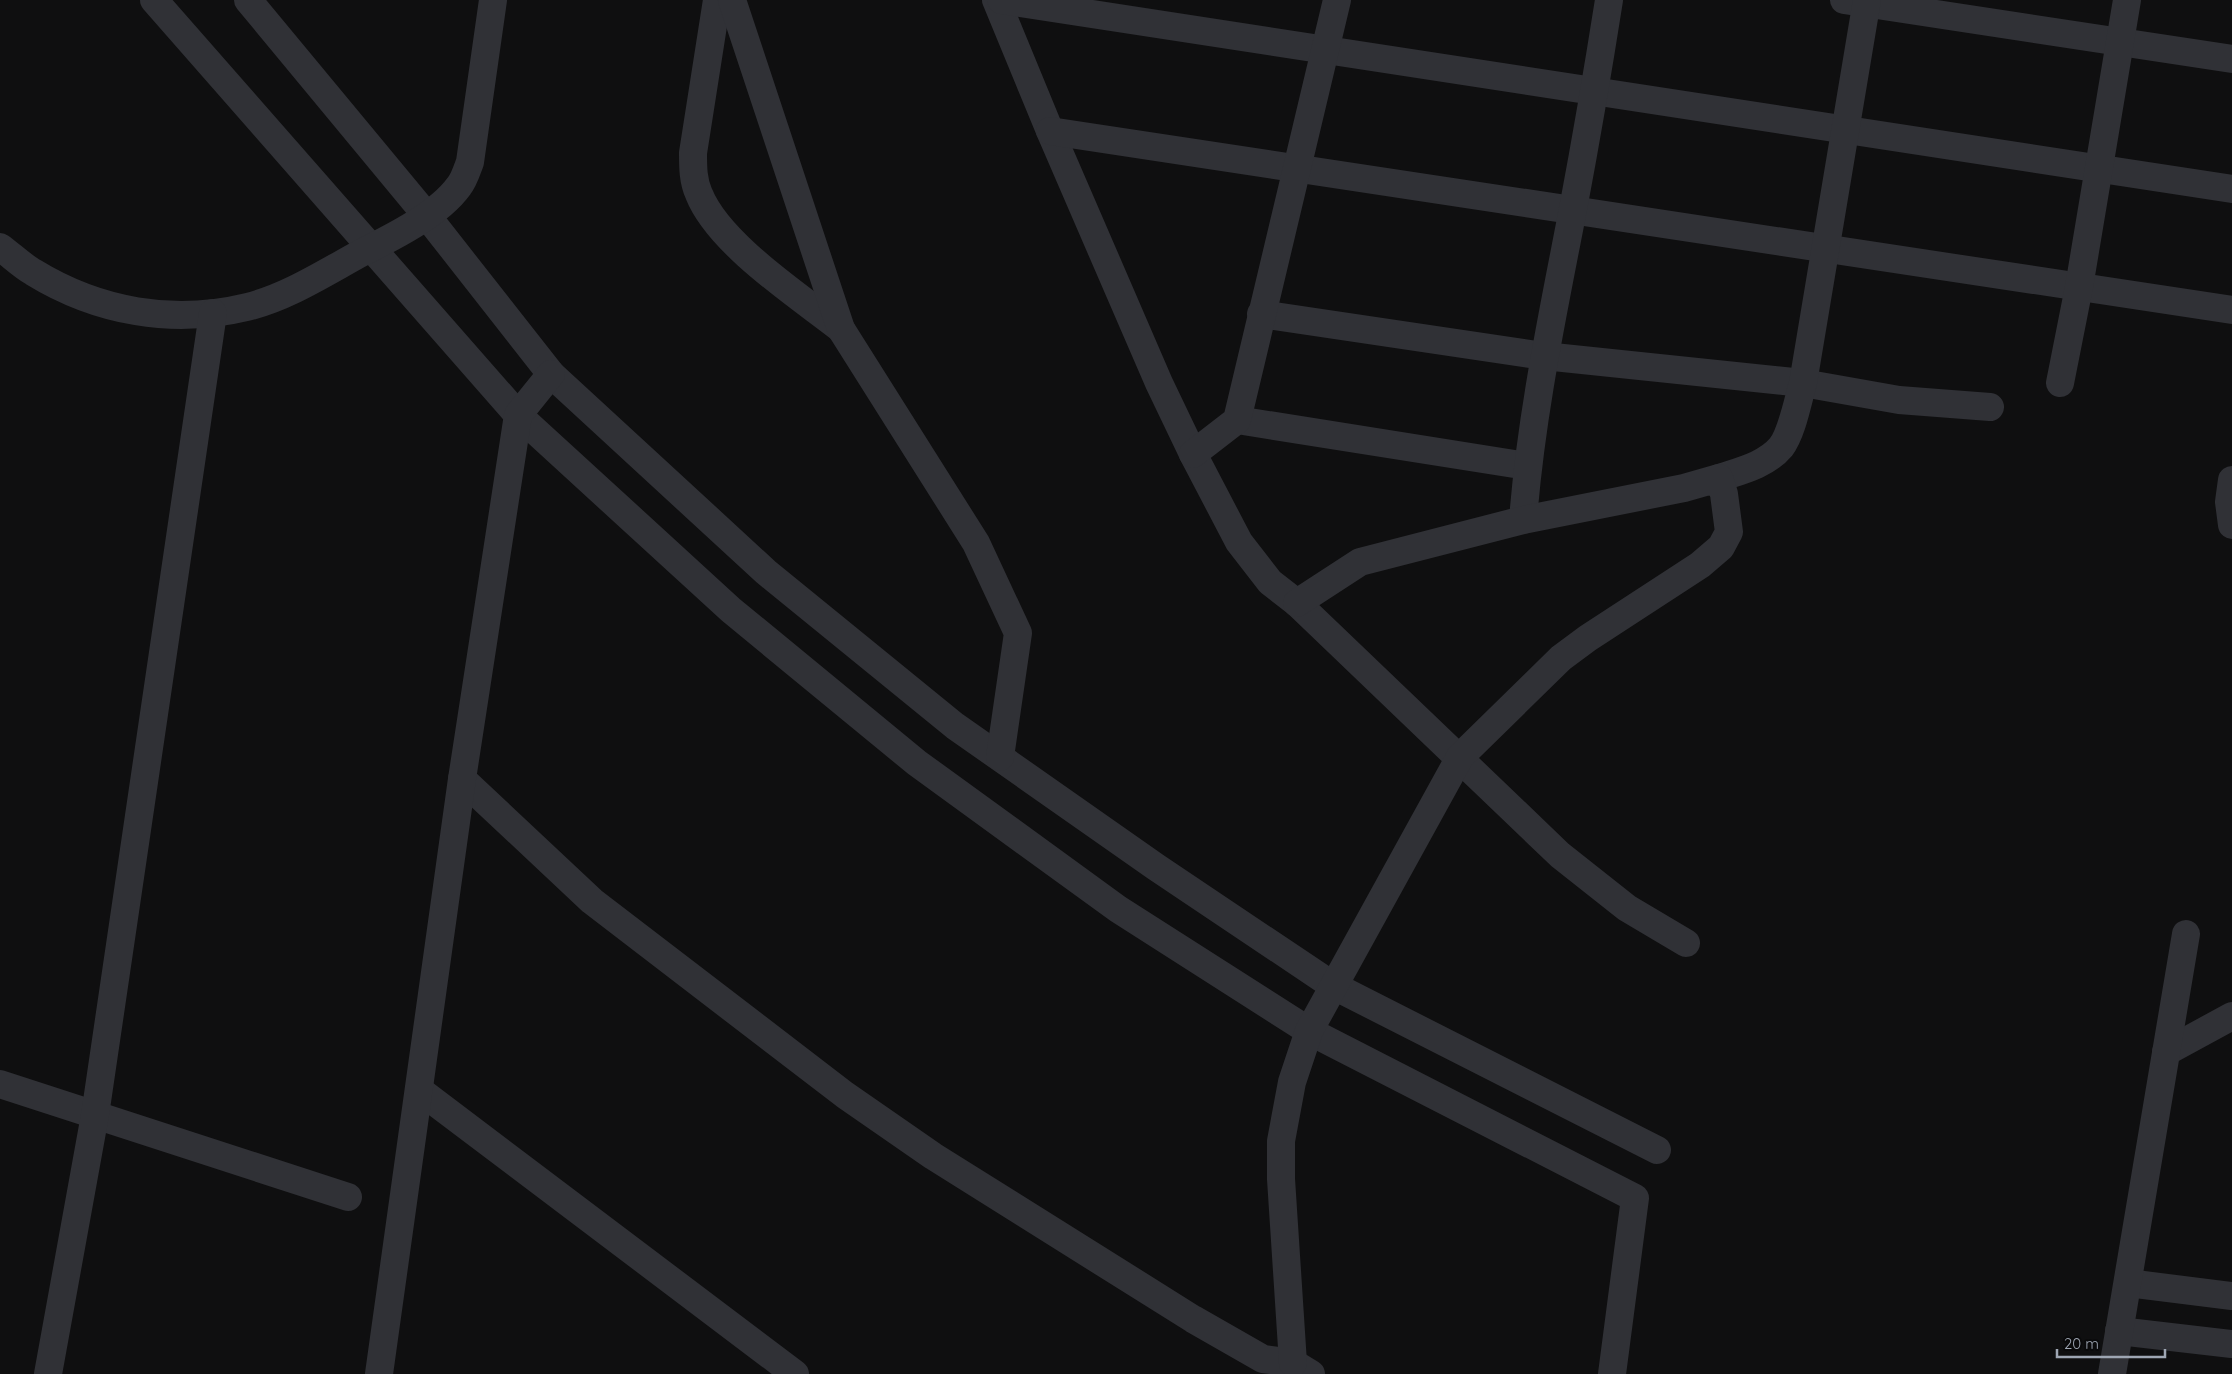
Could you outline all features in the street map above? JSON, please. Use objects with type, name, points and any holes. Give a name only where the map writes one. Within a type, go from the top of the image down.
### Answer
[{"type":"street","points":[[154,0],[518,415],[731,610],[916,763],[1118,910],[1308,1031],[1635,1198],[1612,1374]]},
{"type":"street","points":[[248,0],[427,216],[551,374],[766,572],[955,726],[1156,867],[1332,985],[1656,1150]]},
{"type":"street","points":[[0,247],[32,272],[71,293],[114,308],[158,315],[200,315],[248,307],[290,291],[427,216],[459,187],[470,162],[493,0]]},
{"type":"street","points":[[717,0],[693,153],[693,173],[699,194],[714,221],[748,255],[841,329]]},
{"type":"street","points":[[732,0],[841,329],[976,543],[1018,633],[1000,757]]},
{"type":"street","points":[[996,0],[1050,131],[1155,374],[1193,454],[1239,542],[1270,582],[1297,603],[1460,757],[1560,856],[1627,908],[1686,943]]},
{"type":"street","points":[[1001,0],[2232,189]]},
{"type":"street","points":[[1193,454],[1237,420],[1296,168],[1338,0]]},
{"type":"street","points":[[1523,520],[1527,466],[1544,356],[1573,210],[1609,0]]},
{"type":"street","points":[[2060,383],[2079,287],[2127,0]]},
{"type":"street","points":[[1297,603],[1360,562],[1523,520],[1684,488],[1758,464],[1781,447],[1787,436],[1803,383],[1845,130],[1859,1],[2232,59]]},
{"type":"street","points":[[1050,131],[2232,310]]},
{"type":"street","points":[[48,1374],[95,1115],[213,313]]},
{"type":"street","points":[[1261,314],[1544,356],[1803,383],[1899,400],[1990,407]]},
{"type":"street","points":[[379,1374],[462,779],[518,415],[551,374]]},
{"type":"street","points":[[1237,420],[1527,466]]},
{"type":"street","points":[[462,779],[592,901],[845,1095],[950,1167],[1193,1320],[1258,1367],[1302,1369],[1281,1179],[1281,1142],[1292,1082],[1308,1031],[1460,757],[1536,681],[1562,658],[1588,638],[1700,565],[1721,547],[1729,532],[1724,494],[1719,478]]},
{"type":"street","points":[[2231,521],[2232,480]]},
{"type":"street","points":[[2112,1374],[2186,934]]},
{"type":"street","points":[[2166,1052],[2232,1016]]},
{"type":"street","points":[[0,1084],[348,1197]]},
{"type":"street","points":[[419,1090],[795,1374]]},
{"type":"street","points":[[2128,1283],[2232,1296]]},
{"type":"street","points":[[2119,1331],[2232,1344]]}]
